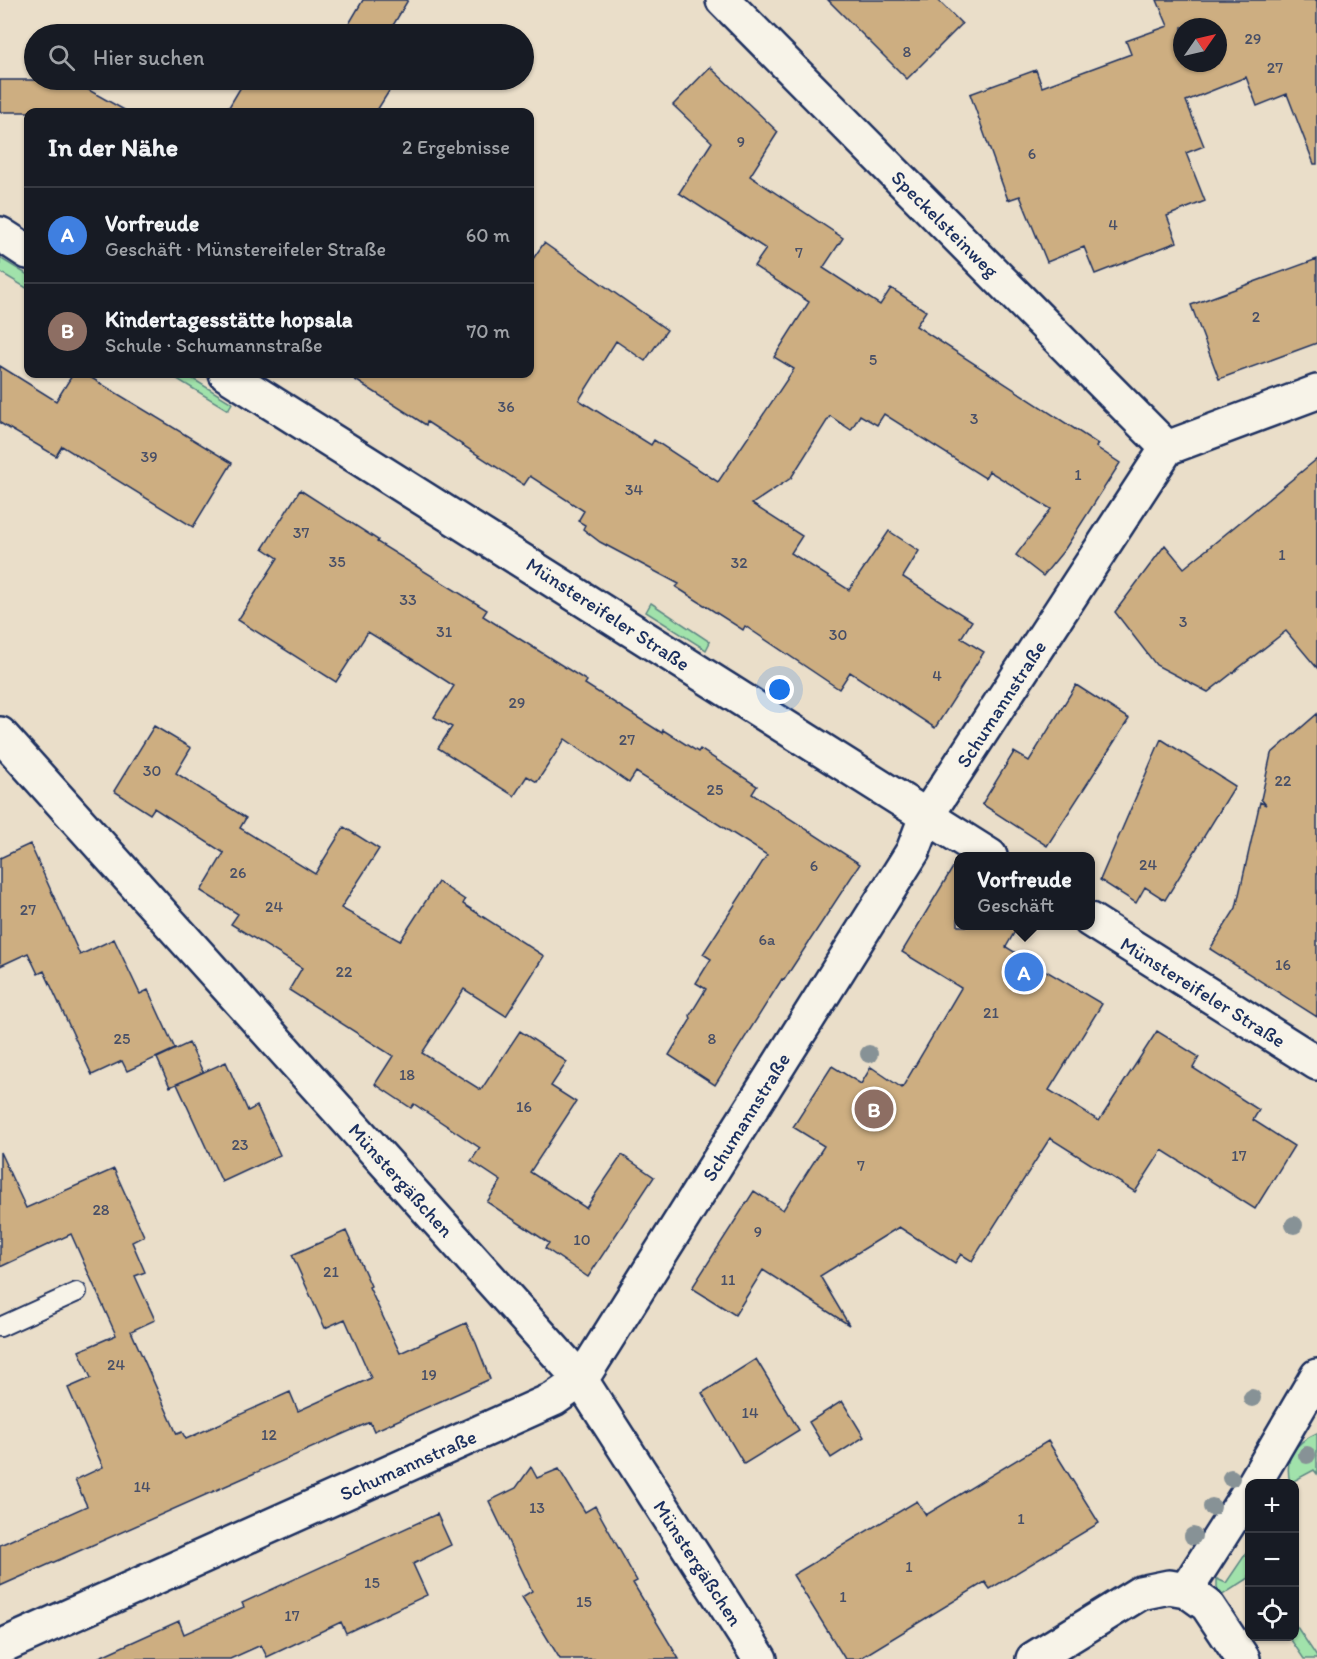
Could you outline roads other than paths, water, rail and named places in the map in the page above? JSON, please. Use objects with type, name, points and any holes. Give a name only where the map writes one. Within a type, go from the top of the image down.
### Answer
[{"type":"street","name":"Speckelsteinweg","points":[[723,0],[1167,448]]},
{"type":"street","points":[[0,234],[24,249]]},
{"type":"street","name":"Münstereifeler Straße","points":[[232,378],[983,852]]},
{"type":"street","points":[[1167,448],[1317,392]]},
{"type":"street","name":"Schumannstraße","points":[[0,1647],[554,1399],[581,1380],[913,851],[926,817],[1167,448]]},
{"type":"street","name":"Münstergäßchen","points":[[0,734],[581,1380],[760,1659]]},
{"type":"street","name":"Münstereifeler Straße","points":[[1095,923],[1317,1063]]},
{"type":"street","points":[[1257,1479],[1317,1376]]},
{"type":"street","points":[[1186,1590],[1245,1498]]},
{"type":"street","points":[[1033,1659],[1140,1593],[1169,1587],[1186,1590],[1207,1605],[1244,1659]]},
{"type":"lane","points":[[0,1328],[76,1292]]},
{"type":"place","name":"Vorfreude","points":[[1024,972]]},
{"type":"place","name":"Kindertagesstätte hopsala","points":[[874,1109]]}]
